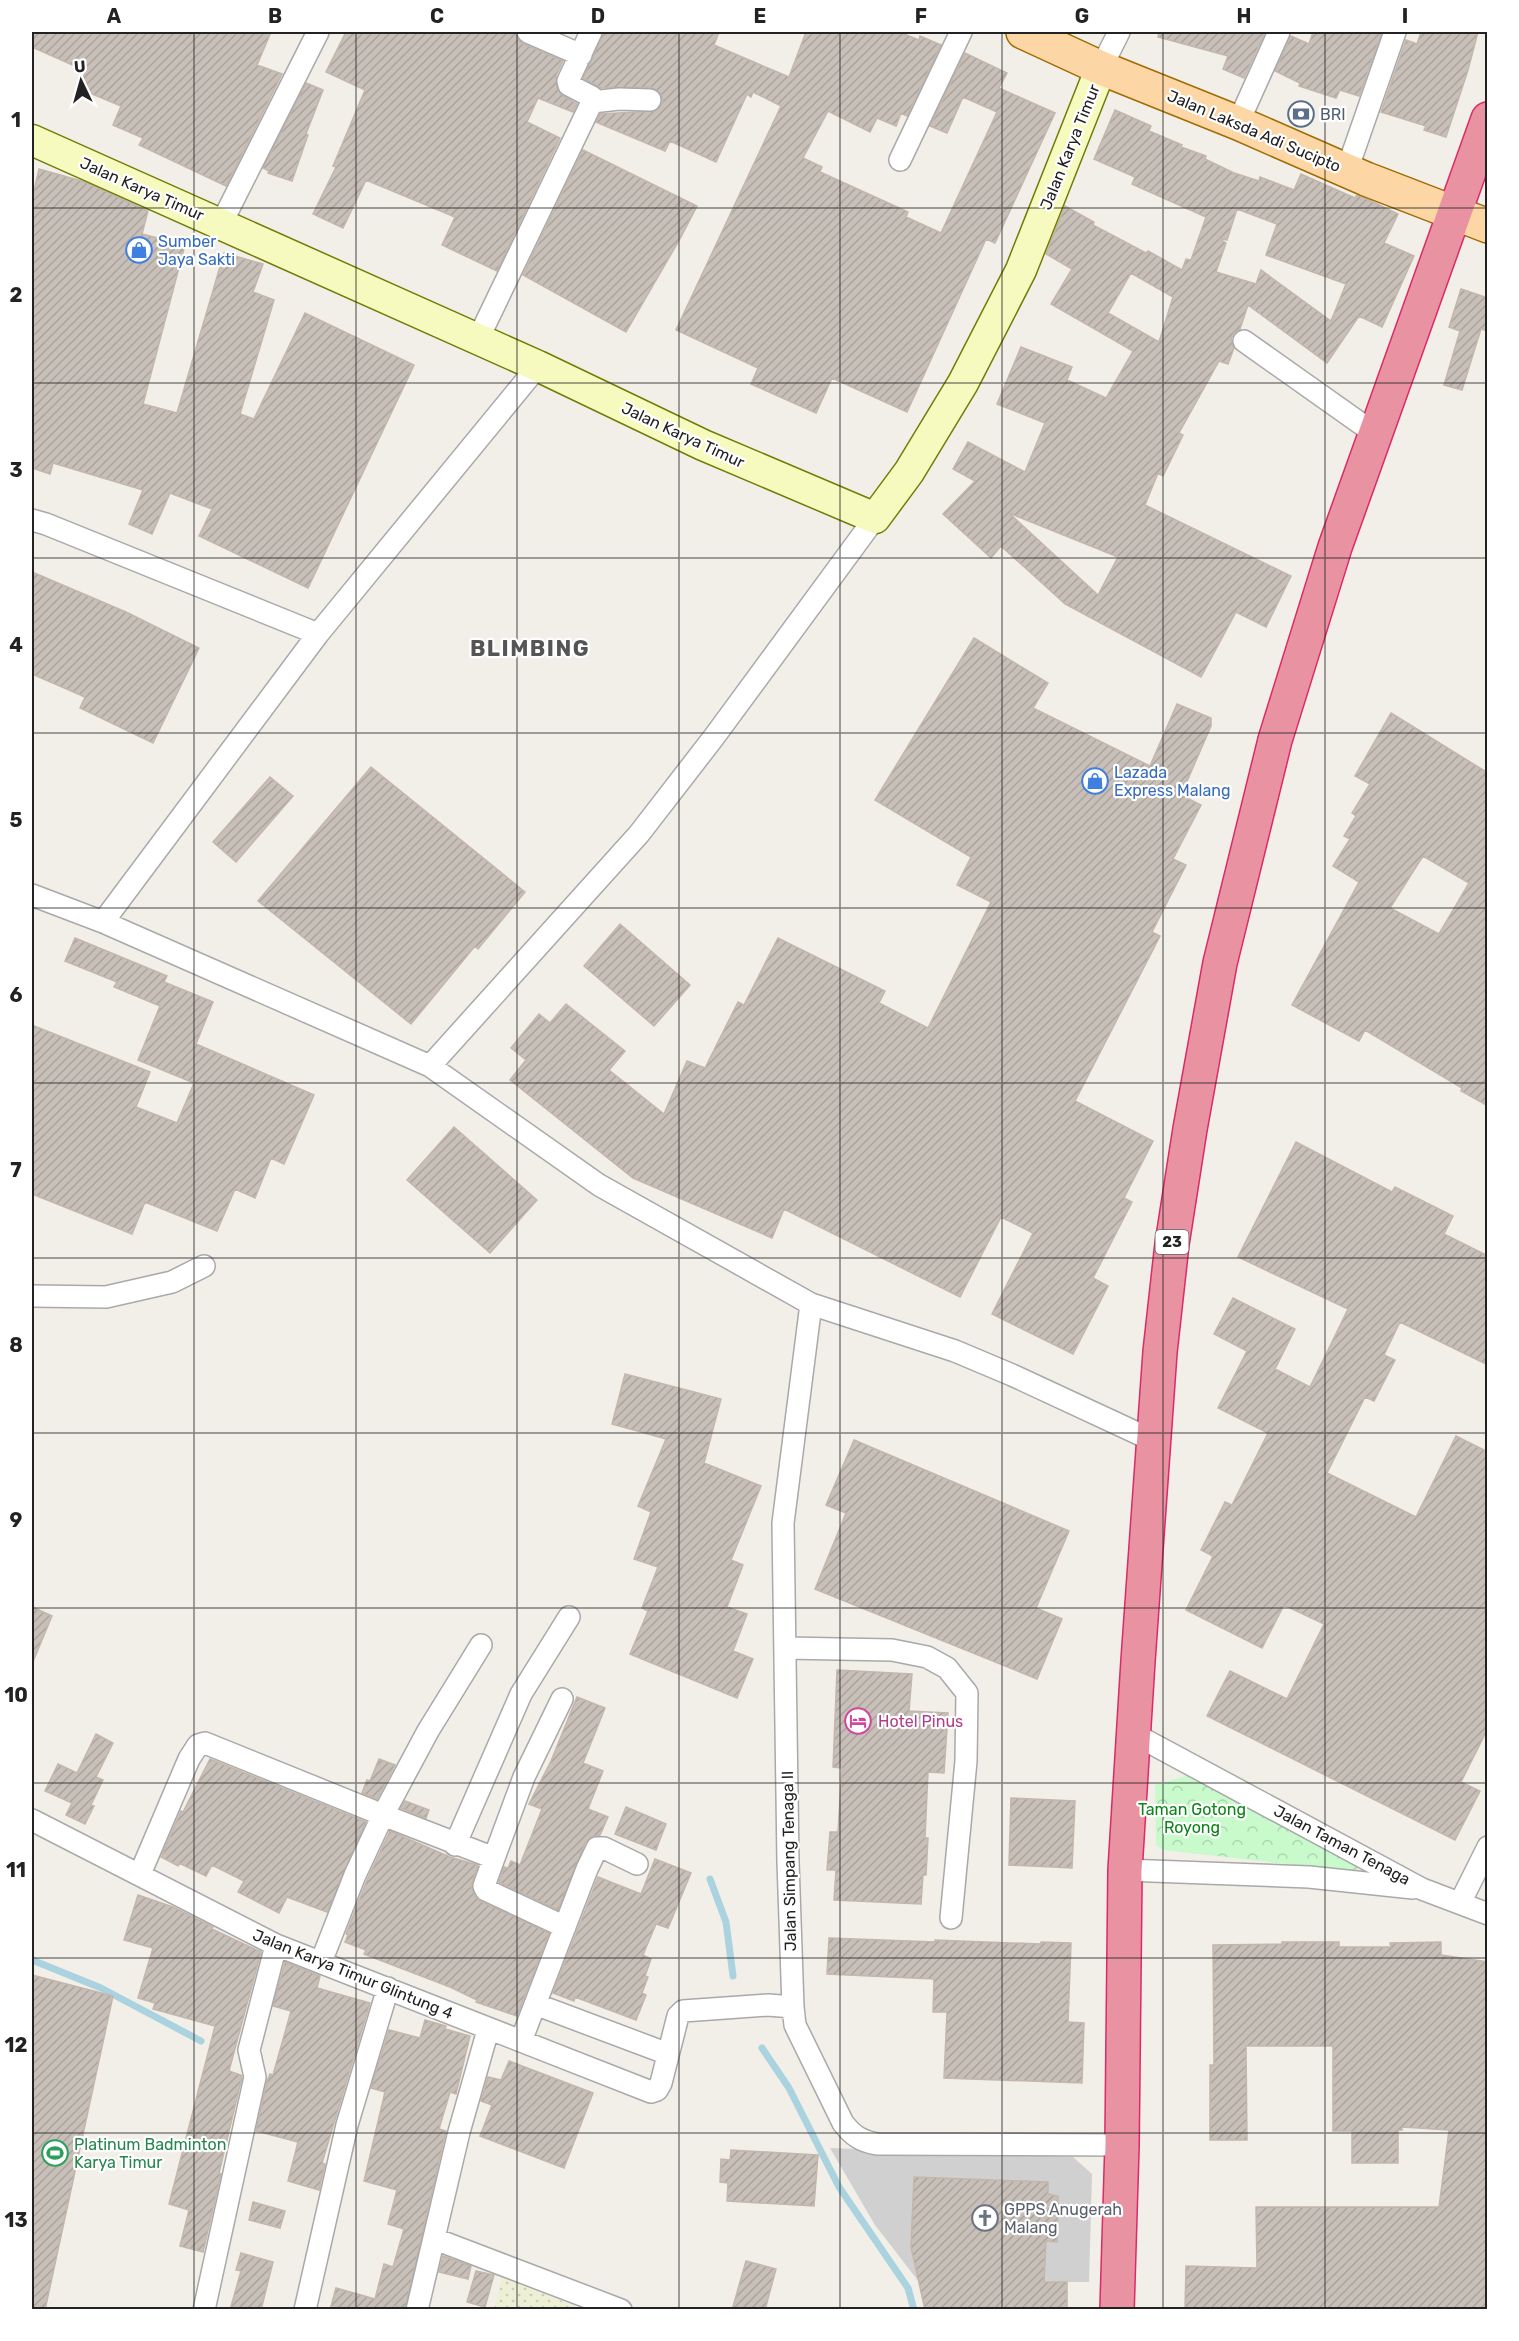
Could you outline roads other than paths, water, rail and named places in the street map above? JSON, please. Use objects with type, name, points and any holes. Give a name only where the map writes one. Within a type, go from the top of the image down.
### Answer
[{"type":"highway","name":"23","points":[[1117,2310],[1122,2145],[1125,1870],[1152,1440],[1172,1244],[1220,963],[1275,740],[1335,547],[1374,433],[1488,118]]},
{"type":"main road","name":"Jalan Laksda Adi Sucipto","points":[[1023,32],[1101,68],[1488,226]]},
{"type":"street","points":[[221,224],[318,32]]},
{"type":"street","points":[[528,32],[580,55]]},
{"type":"street","points":[[478,339],[592,102],[592,98],[569,85],[568,81],[591,32]]},
{"type":"street","points":[[900,160],[961,32]]},
{"type":"street","points":[[1101,68],[1119,32]]},
{"type":"street","points":[[1238,123],[1279,32]]},
{"type":"street","points":[[1347,170],[1395,32]]},
{"type":"street","name":"Jalan Karya Timur","points":[[32,140],[538,366],[703,445],[875,519],[909,472],[963,383],[1021,270],[1101,68]]},
{"type":"street","points":[[592,102],[619,99],[650,100]]},
{"type":"street","points":[[1244,341],[1374,433]]},
{"type":"street","points":[[103,922],[318,634],[538,366]]},
{"type":"street","points":[[430,1066],[639,834],[714,737],[875,519]]},
{"type":"street","points":[[32,520],[318,634]]},
{"type":"street","points":[[32,895],[103,922],[430,1066],[599,1185],[812,1304],[955,1351],[1152,1440]]},
{"type":"street","points":[[32,1296],[106,1297],[172,1282],[204,1266]]},
{"type":"street","name":"Jalan Simpang Tenaga II","points":[[812,1304],[783,1523],[788,1862],[795,2025],[843,2123],[853,2136],[864,2142],[877,2144],[1122,2145]]},
{"type":"street","points":[[455,1845],[521,1694],[570,1617]]},
{"type":"street","points":[[321,1962],[355,1875],[383,1815],[428,1731],[481,1645]]},
{"type":"street","points":[[785,1648],[892,1650],[927,1657],[947,1668],[967,1693],[966,1761],[951,1918]]},
{"type":"street","points":[[562,1699],[524,1777],[484,1886],[486,1890],[565,1927]]},
{"type":"street","name":"Jalan Taman Tenaga","points":[[1134,1734],[1422,1888],[1488,1914]]},
{"type":"street","points":[[140,1874],[189,1759],[198,1745],[205,1743],[455,1845],[494,1858]]},
{"type":"street","name":"Jalan Karya Timur Glintung 4","points":[[32,1820],[276,1945],[651,2092],[659,2088],[668,2054]]},
{"type":"street","points":[[1460,1903],[1488,1847]]},
{"type":"street","points":[[521,2041],[597,1848],[604,1848],[637,1864]]},
{"type":"street","name":"Jalan Taman Tenaga","points":[[1125,1870],[1309,1877],[1422,1888]]},
{"type":"street","points":[[204,2310],[255,2077],[249,2050],[276,1945]]},
{"type":"street","points":[[305,2310],[347,2125],[388,1988]]},
{"type":"street","points":[[535,2004],[668,2054],[678,2016],[683,2011],[768,2006],[793,2007]]},
{"type":"street","points":[[417,2310],[459,2132],[489,2030]]},
{"type":"street","points":[[435,2239],[621,2310]]},
{"type":"waterway","points":[[710,1879],[726,1922],[733,1976]]},
{"type":"waterway","points":[[32,1960],[101,1988],[201,2041]]},
{"type":"waterway","points":[[762,2048],[789,2088],[839,2187],[908,2288],[914,2310]]},
{"type":"place","name":"BRI","points":[[1301,114]]},
{"type":"place","name":"Sumber Jaya Sakti","points":[[139,250]]},
{"type":"place","name":"Lazada Express Malang","points":[[1095,781]]},
{"type":"place","name":"Hotel Pinus","points":[[858,1721]]},
{"type":"place","name":"Platinum Badminton Karya Timur","points":[[55,2153]]},
{"type":"place","name":"GPPS Anugerah Malang","points":[[985,2218]]},
{"type":"district","name":"BLIMBING","points":[[530,648]]},
{"type":"park label","name":"Taman Gotong Royong","points":[[1192,1818]]}]
